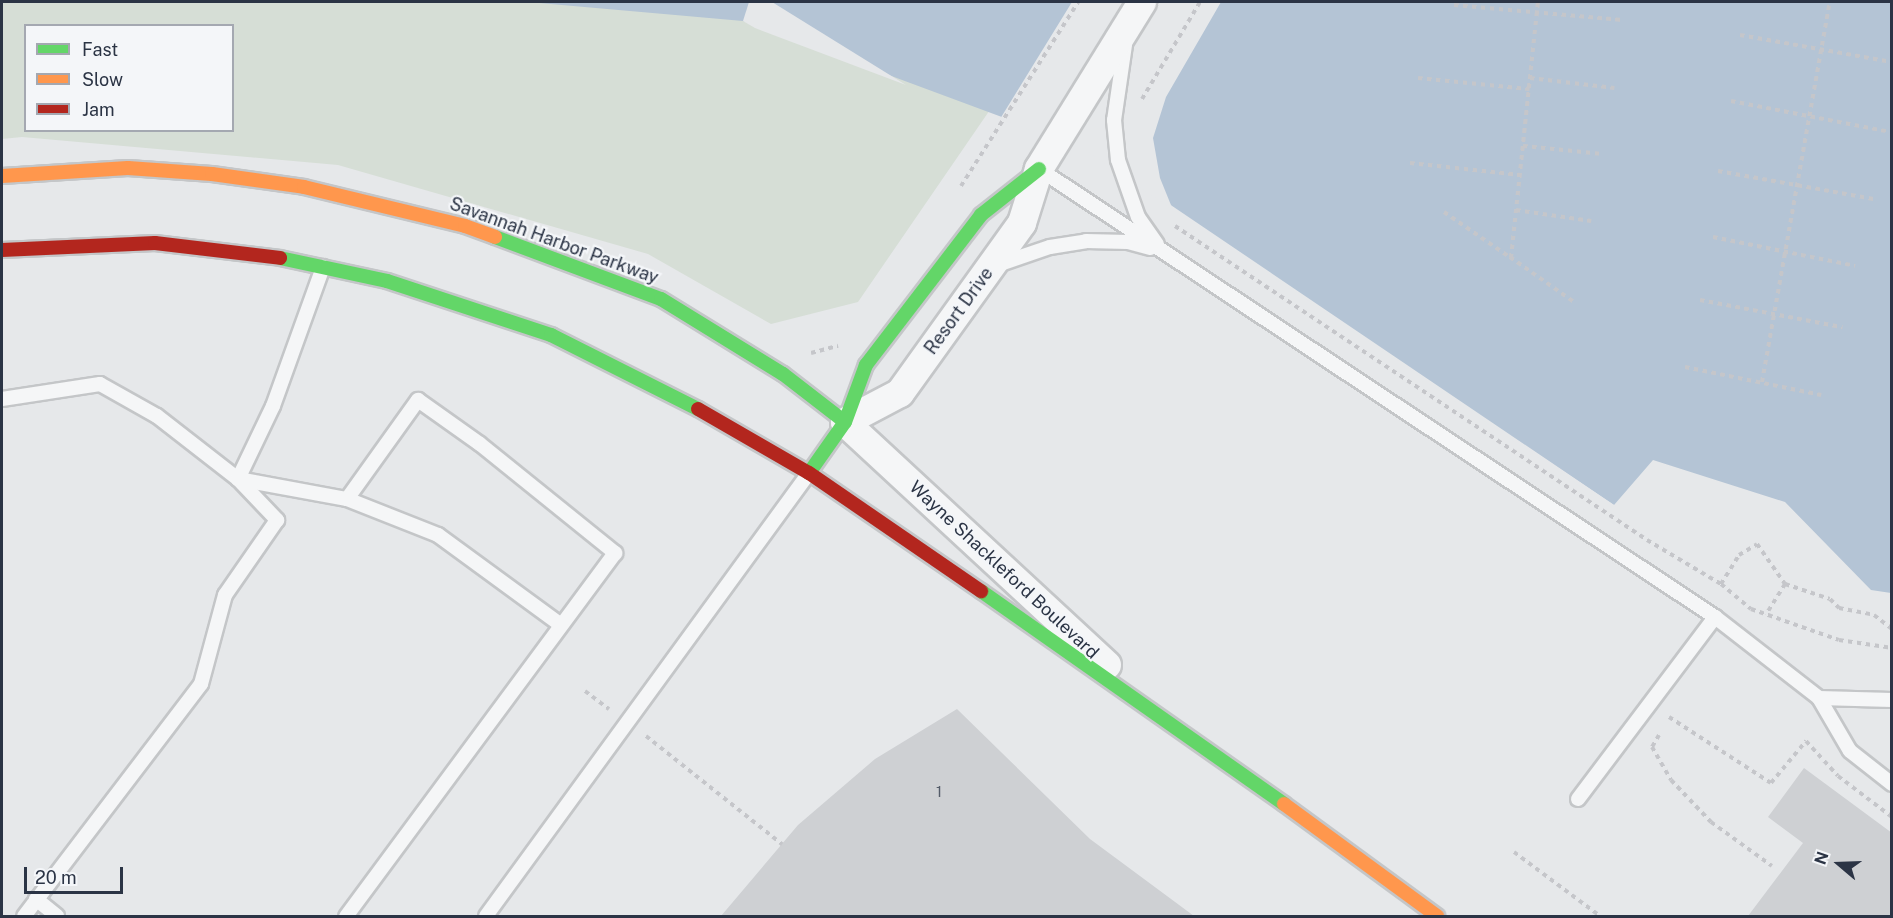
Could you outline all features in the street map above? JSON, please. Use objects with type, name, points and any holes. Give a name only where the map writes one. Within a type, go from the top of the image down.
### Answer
[{"type":"street","name":"Resort Drive","points":[[844,422],[900,393],[1022,223],[1039,169],[1142,2]]},
{"type":"street","name":"Savannah Harbor Parkway","points":[[2,176],[128,168],[212,174],[304,187],[465,226],[661,299],[783,374],[844,422]]},
{"type":"street","name":"Resort Drive","points":[[809,473],[844,422],[866,365],[981,215],[1039,169]]},
{"type":"street","points":[[2,250],[155,243],[266,255],[387,281],[551,336],[699,409],[809,473]]},
{"type":"street","name":"Wayne Shackleford Boulevard","points":[[844,422],[1164,717]]},
{"type":"street","name":"Wayne Shackleford Boulevard","points":[[809,473],[1164,717],[1437,916]]},
{"type":"lane","points":[[1128,28],[1114,120],[1118,160],[1138,217],[1162,251]]},
{"type":"lane","points":[[1039,169],[1716,618],[1819,698],[1850,751],[1892,784]]},
{"type":"lane","points":[[989,268],[1050,246],[1086,241],[1128,242],[1162,251]]},
{"type":"lane","points":[[238,479],[273,406],[323,267]]},
{"type":"lane","points":[[2,399],[100,384],[157,416],[238,479],[277,520],[225,595],[201,684],[24,916]]},
{"type":"lane","points":[[346,916],[615,553],[480,444],[418,400],[347,499]]},
{"type":"lane","points":[[486,916],[809,473]]},
{"type":"lane","points":[[238,479],[347,499],[438,535],[561,625]]},
{"type":"lane","points":[[1578,799],[1716,618]]},
{"type":"lane","points":[[1819,698],[1892,700]]},
{"type":"lane","points":[[36,899],[57,916]]},
{"type":"path","points":[[959,189],[1078,2]]},
{"type":"path","points":[[1140,106],[1165,56],[1200,2]]},
{"type":"path","points":[[1509,257],[1538,2]]},
{"type":"path","points":[[1762,382],[1830,2]]},
{"type":"path","points":[[1454,5],[1622,20]]},
{"type":"path","points":[[1740,35],[1892,62]]},
{"type":"path","points":[[1418,78],[1529,89]]},
{"type":"path","points":[[1530,78],[1614,88]]},
{"type":"path","points":[[1731,101],[1891,132]]},
{"type":"path","points":[[1523,146],[1603,154]]},
{"type":"path","points":[[1410,163],[1520,175]]},
{"type":"path","points":[[1718,171],[1873,199]]},
{"type":"path","points":[[1516,210],[1591,220]]},
{"type":"path","points":[[1444,212],[1574,302]]},
{"type":"path","points":[[1168,221],[1647,540],[1721,584],[1751,609],[1839,640],[1892,648]]},
{"type":"path","points":[[1713,237],[1785,249],[1855,266]]},
{"type":"path","points":[[1700,300],[1842,327]]},
{"type":"path","points":[[803,353],[840,345],[846,337]]},
{"type":"path","points":[[1684,367],[1821,395]]},
{"type":"path","points":[[1721,584],[1739,555],[1757,544],[1785,585],[1830,599],[1839,608],[1874,615],[1892,629]]},
{"type":"path","points":[[1766,615],[1785,585]]},
{"type":"path","points":[[585,691],[612,711]]},
{"type":"path","points":[[1772,866],[1711,822],[1671,780],[1652,747],[1668,716],[1770,783],[1806,741],[1838,776],[1892,817]]},
{"type":"path","points":[[638,731],[782,844]]},
{"type":"path","points":[[1514,852],[1600,916]]},
{"type":"shaded area","points":[[2,2],[1064,2],[858,302],[771,324],[648,254],[338,165],[22,137],[2,139]]},
{"type":"water","points":[[528,2],[1891,2],[1891,593],[1871,590],[1785,502],[1653,460],[1614,505],[1088,149],[743,21]]},
{"type":"pier","points":[[749,2],[772,2],[906,85],[755,28],[743,21]]},
{"type":"pier","points":[[1072,2],[1221,2],[1166,97],[1153,138],[1160,178],[1173,210],[1087,151],[1000,119]]},
{"type":"pier","points":[[1228,247],[1560,469],[1617,507],[1612,508]]},
{"type":"building","points":[[957,709],[1090,839],[1194,916],[721,916],[798,825],[875,759]]},
{"type":"building","points":[[1804,768],[1892,833],[1892,916],[1748,916],[1803,843],[1768,817]]},
{"type":"traffic: fast","points":[[809,473],[845,422],[866,365],[981,215],[1039,169]]},
{"type":"traffic: fast","points":[[495,237],[661,299],[783,374],[845,422]]},
{"type":"traffic: fast","points":[[280,258],[387,281],[551,335],[698,409]]},
{"type":"traffic: fast","points":[[981,591],[1284,804]]},
{"type":"traffic: slow","points":[[2,176],[128,168],[212,174],[304,187],[465,226],[495,237]]},
{"type":"traffic: slow","points":[[1284,804],[1437,916]]},
{"type":"traffic: jam","points":[[2,250],[155,243],[280,258]]},
{"type":"traffic: jam","points":[[698,409],[809,473],[981,591]]}]
